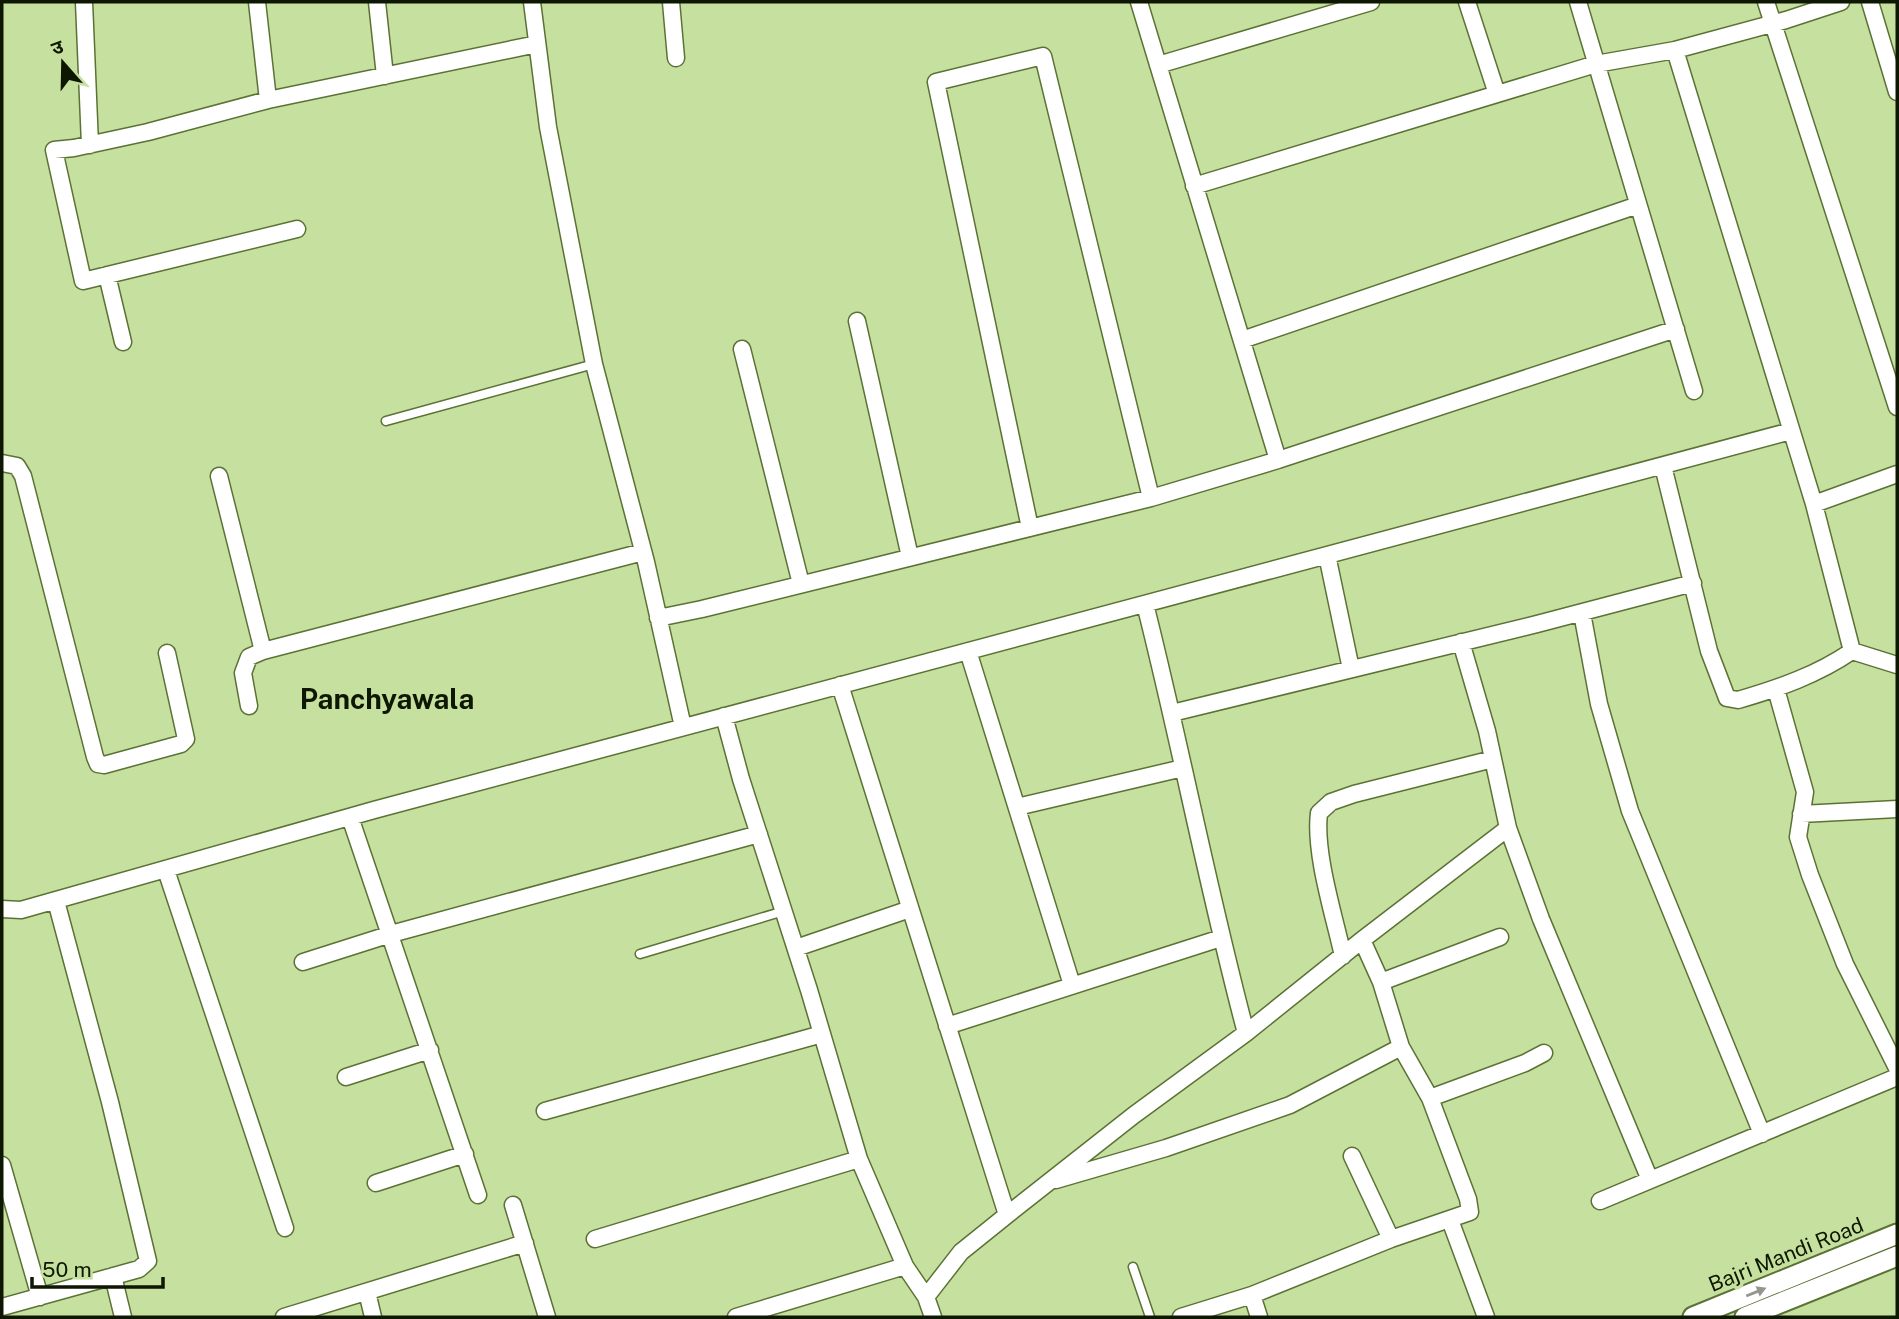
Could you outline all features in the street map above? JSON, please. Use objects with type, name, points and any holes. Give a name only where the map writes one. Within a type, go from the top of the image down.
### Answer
[{"type":"street","points":[[85,2],[90,145]]},
{"type":"street","points":[[257,2],[268,100]]},
{"type":"street","points":[[377,2],[385,76]]},
{"type":"street","points":[[532,2],[548,127],[594,364],[643,552],[683,727]]},
{"type":"street","points":[[671,2],[676,58]]},
{"type":"street","points":[[1139,2],[1278,460]]},
{"type":"street","points":[[1158,65],[1371,2]]},
{"type":"street","points":[[1467,2],[1497,94]]},
{"type":"street","points":[[1578,2],[1694,391]]},
{"type":"street","points":[[1766,2],[1897,407]]},
{"type":"street","points":[[1194,186],[1596,64],[1675,50],[1841,2]]},
{"type":"street","points":[[1870,2],[1897,92]]},
{"type":"street","points":[[297,229],[83,281],[54,150],[148,132],[268,100],[537,44]]},
{"type":"street","points":[[1675,50],[1814,505],[1852,651]]},
{"type":"street","points":[[1030,528],[936,82],[1043,56],[1151,498]]},
{"type":"street","points":[[1242,340],[1638,205]]},
{"type":"street","points":[[107,275],[123,342]]},
{"type":"street","points":[[857,321],[910,557]]},
{"type":"street","points":[[658,618],[1151,498],[1278,460],[1676,329]]},
{"type":"street","points":[[742,348],[802,584]]},
{"type":"street","points":[[2,909],[21,910],[56,901],[350,817],[1791,431]]},
{"type":"street","points":[[2,463],[17,466],[23,476],[94,757],[98,764],[104,765],[181,744],[186,738],[167,653]]},
{"type":"street","points":[[1662,466],[1709,651],[1727,698],[1738,700],[1776,689],[1826,669],[1852,651]]},
{"type":"street","points":[[1814,505],[1897,474]]},
{"type":"street","points":[[219,477],[263,651]]},
{"type":"street","points":[[249,706],[243,673],[249,657],[263,651],[643,552]]},
{"type":"street","points":[[1327,555],[1351,669]]},
{"type":"street","points":[[1172,713],[1693,583]]},
{"type":"street","points":[[1145,604],[1172,713],[1221,938],[1247,1033]]},
{"type":"street","points":[[1582,612],[1599,704],[1630,811],[1762,1134]]},
{"type":"street","points":[[1461,642],[1493,759],[1508,828],[1541,919],[1650,1180]]},
{"type":"street","points":[[968,651],[1072,985]]},
{"type":"street","points":[[1852,651],[1897,665]]},
{"type":"street","points":[[840,685],[1007,1215]]},
{"type":"street","points":[[1776,689],[1805,792],[1798,837],[1810,875],[1845,964],[1897,1068]]},
{"type":"street","points":[[724,716],[859,1159],[905,1266],[926,1297],[933,1317]]},
{"type":"street","points":[[1343,956],[1322,860],[1317,827],[1319,813],[1331,802],[1354,794],[1493,759]]},
{"type":"street","points":[[1017,807],[1183,768]]},
{"type":"street","points":[[1801,814],[1897,809]]},
{"type":"street","points":[[350,817],[478,1195]]},
{"type":"street","points":[[926,1297],[961,1252],[1134,1115],[1247,1033],[1362,940],[1508,828]]},
{"type":"street","points":[[303,962],[391,934],[759,834]]},
{"type":"street","points":[[166,870],[285,1228]]},
{"type":"street","points":[[2,1307],[139,1269],[148,1261],[110,1101],[56,901]]},
{"type":"street","points":[[796,948],[910,909]]},
{"type":"street","points":[[1381,982],[1500,936]]},
{"type":"street","points":[[947,1026],[1221,938]]},
{"type":"street","points":[[1181,1317],[1252,1296],[1391,1239],[1470,1212],[1468,1199],[1430,1098],[1401,1047],[1381,982],[1362,940]]},
{"type":"street","points":[[545,1111],[822,1034]]},
{"type":"street","points":[[1047,1183],[1166,1148],[1290,1105],[1401,1047]]},
{"type":"street","points":[[346,1077],[430,1050]]},
{"type":"street","points":[[1430,1098],[1525,1063],[1544,1052]]},
{"type":"street","points":[[1600,1201],[1897,1077]]},
{"type":"street","points":[[376,1183],[465,1154]]},
{"type":"street","points":[[1352,1156],[1391,1239]]},
{"type":"street","points":[[595,1240],[859,1159]]},
{"type":"street","points":[[2,1165],[40,1297]]},
{"type":"street","points":[[513,1205],[547,1317]]},
{"type":"street","points":[[1450,1220],[1486,1317]]},
{"type":"street","name":"Bajri Mandi Road","points":[[1693,1317],[1897,1234]]},
{"type":"street","points":[[284,1317],[525,1243]]},
{"type":"street","points":[[1745,1317],[1897,1256]]},
{"type":"street","points":[[736,1317],[905,1266]]},
{"type":"street","points":[[113,1276],[123,1317]]},
{"type":"street","points":[[367,1292],[373,1317]]},
{"type":"street","points":[[1252,1296],[1259,1317]]},
{"type":"lane","points":[[386,421],[594,364]]},
{"type":"lane","points":[[640,954],[784,911]]},
{"type":"lane","points":[[1133,1267],[1150,1317]]},
{"type":"district","name":"Panchyawala","points":[[387,699]]}]
